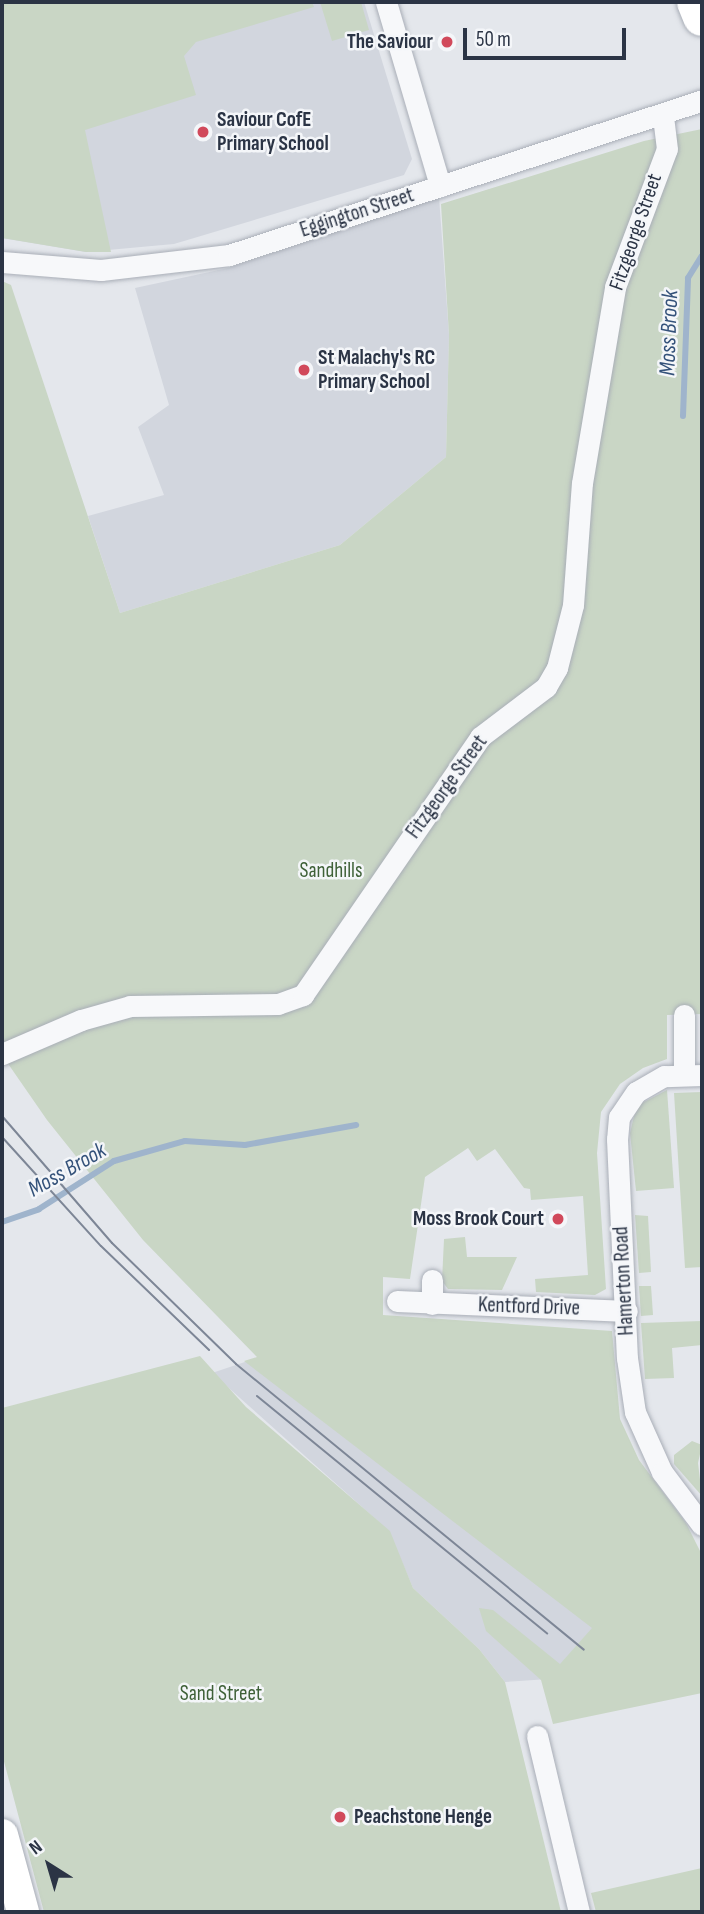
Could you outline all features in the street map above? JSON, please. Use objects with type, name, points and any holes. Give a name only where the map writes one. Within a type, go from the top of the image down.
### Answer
[{"type":"highway","points":[[696,2],[702,17]]},
{"type":"street","points":[[386,2],[440,186]]},
{"type":"street","name":"Eggington Street","points":[[2,262],[102,270],[229,255],[702,100]]},
{"type":"street","name":"Fitzgeorge Street","points":[[2,1054],[81,1020],[130,1006],[278,1004],[303,995],[480,737],[546,687],[556,668],[573,605],[582,483],[615,287],[667,149],[663,114]]},
{"type":"street","points":[[684,1015],[693,1075]]},
{"type":"street","name":"Hamerton Road","points":[[693,1075],[646,1083],[619,1117],[627,1311],[635,1412],[647,1447],[702,1525]]},
{"type":"street","points":[[432,1280],[432,1304]]},
{"type":"street","name":"Kentford Drive","points":[[397,1301],[627,1311]]},
{"type":"street","points":[[537,1737],[579,1912]]},
{"type":"street","points":[[2,1835],[23,1912]]},
{"type":"shaded area","name":"Saviour CofE Primary School","points":[[2,2],[364,2],[412,159],[404,175],[174,244],[86,252],[2,238]]},
{"type":"shaded area","name":"St Malachy's RC Primary School","points":[[439,197],[449,335],[446,457],[340,545],[120,613],[88,516],[164,495],[138,427],[169,405],[135,288],[228,268]]},
{"type":"shaded area","points":[[346,1328],[637,1673],[505,1682],[479,1649],[413,1588],[389,1531],[212,1373]]},
{"type":"green space","points":[[2,2],[312,2],[314,7],[196,42],[184,56],[196,95],[85,130],[111,252],[86,252],[2,238]]},
{"type":"green space","points":[[320,2],[361,2],[369,30],[332,41]]},
{"type":"green space","name":"Sandhills","points":[[702,129],[702,1014],[667,1015],[667,1059],[643,1068],[620,1084],[601,1112],[597,1153],[606,1289],[595,1295],[536,1292],[535,1279],[588,1275],[583,1196],[531,1200],[530,1189],[524,1188],[495,1149],[477,1161],[468,1148],[425,1177],[410,1279],[383,1277],[383,1315],[612,1331],[620,1419],[639,1460],[686,1523],[702,1555],[702,1693],[553,1724],[541,1680],[486,1631],[479,1608],[493,1610],[560,1664],[592,1628],[244,1361],[257,1357],[143,1240],[47,1120],[2,1055],[2,281],[11,285],[120,613],[340,545],[446,457],[449,335],[441,204],[644,141]]},
{"type":"green space","points":[[667,1090],[674,1188],[636,1191],[630,1133],[634,1116],[640,1104]]},
{"type":"green space","points":[[702,1092],[702,1267],[685,1268],[674,1093]]},
{"type":"green space","points":[[635,1215],[648,1216],[651,1272],[639,1273]]},
{"type":"green space","points":[[465,1237],[467,1257],[517,1257],[502,1290],[448,1289],[442,1281],[444,1239]]},
{"type":"green space","points":[[639,1286],[651,1286],[653,1315],[641,1316]]},
{"type":"green space","points":[[702,1321],[702,1345],[672,1348],[674,1378],[645,1379],[641,1323]]},
{"type":"green space","name":"Sand Street","points":[[200,1356],[246,1407],[390,1531],[413,1588],[479,1649],[505,1682],[561,1912],[44,1912],[2,1754],[2,1408]]},
{"type":"green space","points":[[692,1441],[702,1445],[698,1463],[702,1496],[674,1464],[674,1455]]},
{"type":"green space","points":[[702,1868],[702,1912],[596,1912],[591,1893]]},
{"type":"waterway","name":"Moss Brook","points":[[683,416],[688,278],[702,256]]},
{"type":"waterway","name":"Moss Brook","points":[[2,1222],[39,1209],[114,1161],[185,1141],[245,1145],[356,1125]]},
{"type":"tram line","points":[[2,1116],[112,1243],[236,1364],[584,1650]]},
{"type":"tram line","points":[[2,1137],[101,1246],[209,1350]]},
{"type":"tram line","points":[[257,1396],[547,1633]]},
{"type":"place","name":"The Saviour","points":[[447,42]]},
{"type":"place","name":"Saviour CofE Primary School","points":[[203,132]]},
{"type":"place","name":"St Malachy's RC Primary School","points":[[304,370]]},
{"type":"place","name":"Moss Brook Court","points":[[558,1219]]},
{"type":"place","name":"Peachstone Henge","points":[[340,1817]]}]
